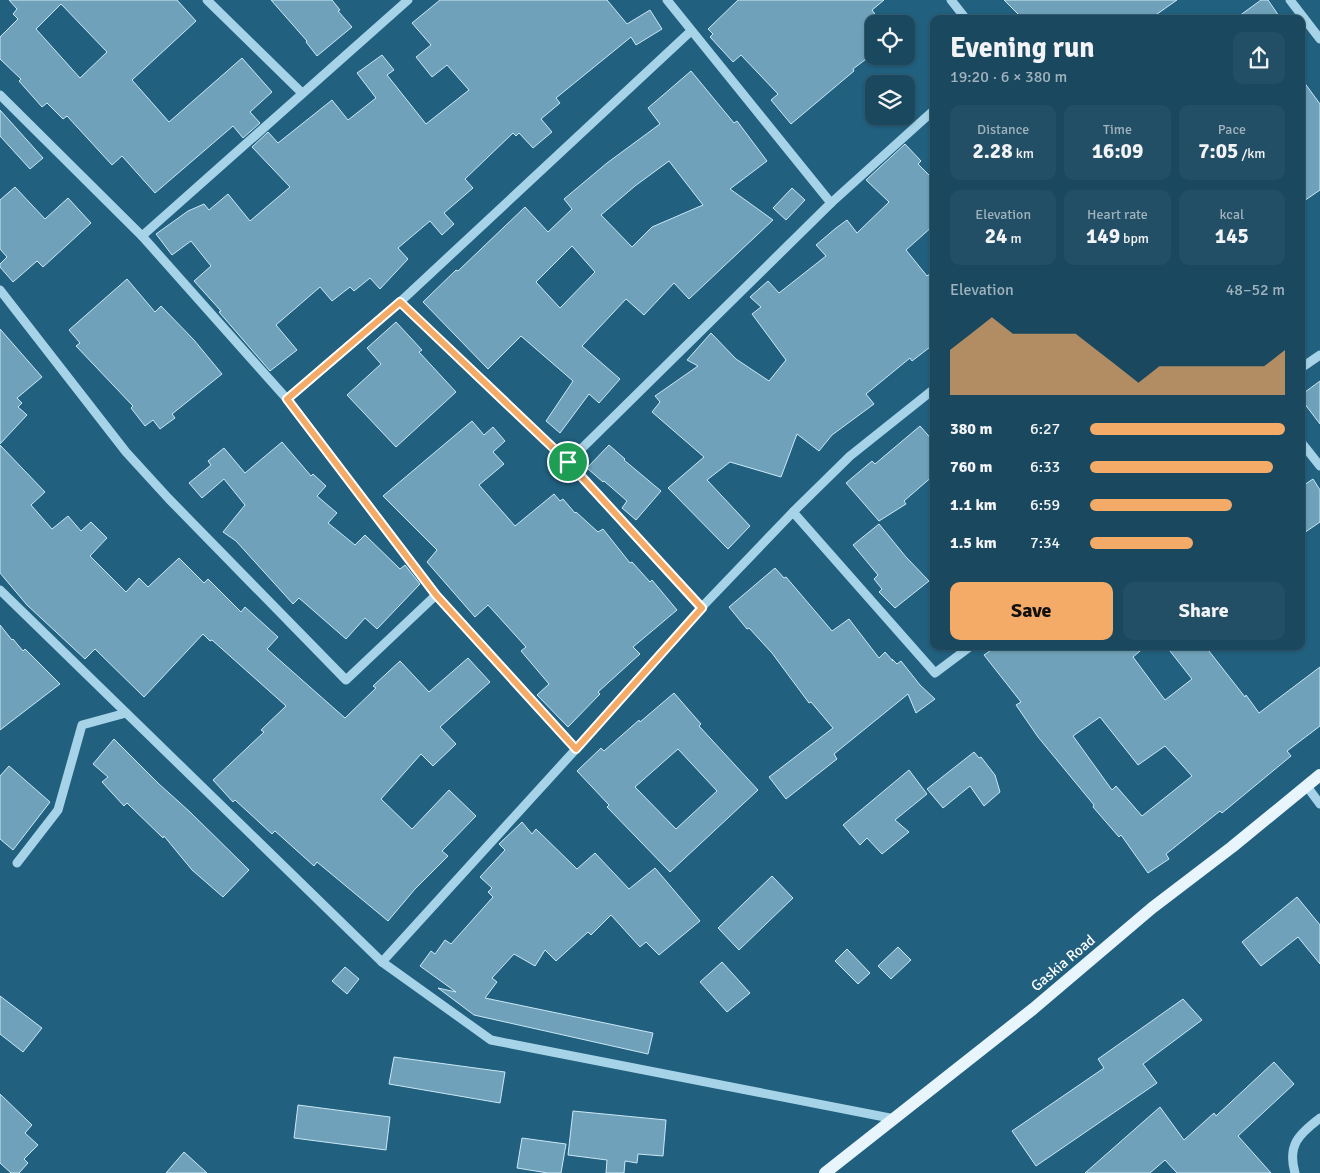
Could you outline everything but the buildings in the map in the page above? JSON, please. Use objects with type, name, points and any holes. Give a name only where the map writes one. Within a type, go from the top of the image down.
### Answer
[{"type":"main road","name":"Gaskia Road","points":[[825,1173],[1033,1009],[1152,908],[1232,847],[1320,775]]},
{"type":"street","points":[[207,0],[302,93]]},
{"type":"street","points":[[142,236],[408,0]]},
{"type":"street","points":[[667,0],[831,203]]},
{"type":"street","points":[[951,0],[963,15]]},
{"type":"street","points":[[1290,0],[1302,15]]},
{"type":"street","points":[[1305,18],[1318,34]]},
{"type":"street","points":[[287,399],[400,302],[691,31]]},
{"type":"street","points":[[0,95],[142,236],[287,399],[436,595],[576,749]]},
{"type":"street","points":[[568,462],[831,203],[930,114]]},
{"type":"street","points":[[0,290],[126,452],[176,506],[346,680],[436,595]]},
{"type":"street","points":[[400,302],[568,462],[702,608]]},
{"type":"street","points":[[1305,365],[1320,355]]},
{"type":"street","points":[[382,962],[702,608],[793,512],[850,456],[930,392]]},
{"type":"street","points":[[1305,447],[1320,466]]},
{"type":"street","points":[[793,512],[935,673],[966,650]]},
{"type":"street","points":[[0,590],[382,962],[491,1040],[895,1119]]},
{"type":"street","points":[[17,862],[58,810],[82,725],[126,713]]},
{"type":"street","points":[[1306,786],[1320,804]]},
{"type":"street","points":[[1295,1173],[1292,1163],[1293,1146],[1305,1129],[1320,1118]]},
{"type":"route","points":[[400,302],[568,462],[702,608],[576,749],[436,595],[287,399],[400,302]]}]
